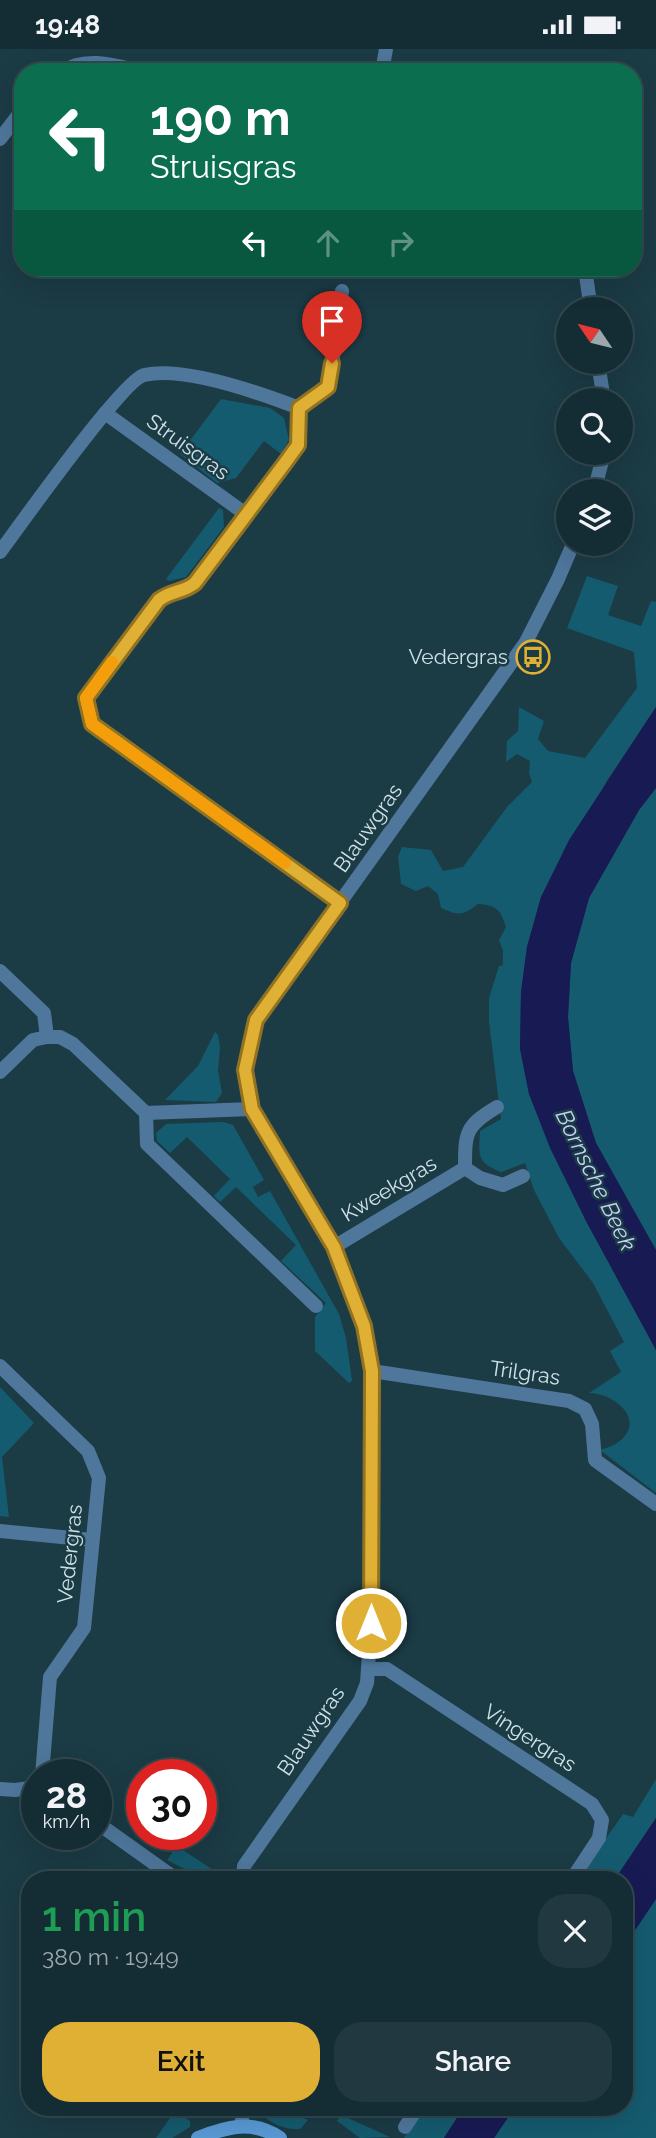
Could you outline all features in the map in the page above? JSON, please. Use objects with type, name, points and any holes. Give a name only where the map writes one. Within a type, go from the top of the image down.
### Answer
[{"type":"street","points":[[0,139],[14,121]]},
{"type":"street","points":[[586,277],[589,297]]},
{"type":"street","points":[[299,408],[328,387],[342,291]]},
{"type":"street","points":[[0,552],[105,413],[128,385],[142,375],[183,375],[253,391],[299,408]]},
{"type":"street","points":[[299,408],[298,445],[247,515],[195,583],[187,590],[168,593],[159,600],[86,698],[90,720],[340,903]]},
{"type":"street","name":"Struisgras","points":[[105,413],[247,515]]},
{"type":"street","name":"Blauwgras","points":[[244,1871],[244,1866],[360,1701],[368,1683],[371,1623],[372,1371],[364,1326],[334,1247],[252,1109],[245,1070],[256,1020],[526,642],[568,556]]},
{"type":"street","points":[[0,971],[44,1013],[47,1037]]},
{"type":"street","points":[[0,1073],[33,1040],[61,1037],[73,1044],[146,1113],[147,1144],[316,1306]]},
{"type":"street","name":"Kweekgras","points":[[465,1168],[465,1141],[474,1121],[497,1107]]},
{"type":"street","points":[[146,1113],[252,1109]]},
{"type":"street","name":"Kweekgras","points":[[465,1168],[480,1178],[503,1185],[523,1176]]},
{"type":"street","name":"Kweekgras","points":[[334,1247],[465,1168]]},
{"type":"street","name":"Vedergras","points":[[0,1366],[88,1451],[99,1478],[84,1628],[50,1677],[43,1759]]},
{"type":"street","name":"Trilgras","points":[[372,1371],[569,1401],[585,1409],[592,1424],[595,1460],[656,1504]]},
{"type":"street","points":[[0,1531],[92,1540]]},
{"type":"street","name":"Vingergras","points":[[369,1669],[387,1669],[592,1804],[602,1820],[600,1838],[577,1871]]},
{"type":"street","points":[[0,1789],[21,1789]]},
{"type":"street","points":[[112,1833],[165,1871]]},
{"type":"street","points":[[242,2116],[242,2125]]},
{"type":"street","points":[[405,2127],[412,2116]]},
{"type":"street","points":[[198,2138],[242,2125],[272,2133],[280,2138]]},
{"type":"shaded area","points":[[221,399],[270,408],[284,418],[289,440],[281,454],[264,441],[236,478],[217,483],[180,454]]},
{"type":"shaded area","points":[[219,508],[223,510],[224,527],[186,577],[169,581],[166,579]]},
{"type":"shaded area","points":[[587,576],[618,586],[608,615],[641,626],[651,601],[656,602],[656,707],[608,779],[541,897],[527,947],[521,992],[520,1049],[529,1094],[586,1221],[656,1350],[656,1493],[600,1450],[621,1440],[628,1432],[630,1424],[628,1416],[616,1402],[599,1394],[589,1393],[621,1372],[610,1351],[624,1342],[593,1283],[559,1238],[534,1190],[525,1163],[501,1172],[487,1165],[481,1157],[480,1131],[501,1119],[489,1022],[489,998],[499,966],[503,965],[503,951],[499,940],[506,927],[504,921],[497,909],[489,906],[478,904],[464,913],[441,908],[438,894],[428,886],[416,891],[401,884],[398,857],[402,847],[431,850],[443,871],[463,867],[507,807],[532,782],[529,773],[530,761],[517,754],[506,762],[507,741],[518,731],[519,707],[544,721],[538,739],[548,751],[585,758],[637,688],[634,652],[567,628]]},
{"type":"shaded area","points":[[656,788],[656,1250],[596,1143],[573,1071],[568,1017],[571,963],[589,898],[639,810]]},
{"type":"shaded area","points":[[215,1032],[220,1048],[218,1071],[222,1093],[216,1102],[165,1100],[198,1066]]},
{"type":"shaded area","points":[[224,1122],[233,1125],[264,1180],[253,1187],[258,1197],[270,1191],[339,1314],[346,1338],[352,1381],[349,1383],[315,1351],[315,1317],[326,1303],[281,1261],[296,1245],[236,1187],[220,1202],[214,1196],[230,1179],[187,1137],[170,1153],[157,1141],[156,1133],[166,1124]]},
{"type":"shaded area","points":[[0,1387],[34,1423],[2,1457],[9,1517],[0,1516]]},
{"type":"shaded area","points":[[656,1779],[656,1818],[620,1871],[584,1871],[623,1814],[633,1817]]},
{"type":"shaded area","points":[[174,1850],[183,1850],[213,1870],[189,1871],[167,1860]]},
{"type":"shaded area","points":[[656,1899],[656,2138],[494,2138],[509,2116],[633,2116],[633,1933]]},
{"type":"shaded area","points":[[171,2116],[182,2116],[190,2121],[190,2127],[172,2138],[156,2138]]},
{"type":"shaded area","points":[[265,2116],[298,2116],[308,2120],[300,2129],[287,2128]]},
{"type":"shaded area","points":[[343,2116],[390,2137],[360,2138],[337,2121]]},
{"type":"shaded area","points":[[419,2116],[458,2116],[444,2138],[404,2138]]},
{"type":"water","name":"Bornsche Beek","points":[[656,707],[656,788],[639,810],[589,898],[571,963],[568,1017],[573,1071],[596,1143],[656,1250],[656,1350],[550,1148],[529,1094],[520,1049],[521,992],[527,947],[541,897],[569,840]]},
{"type":"water","points":[[656,1818],[656,1899],[633,1933],[633,1871],[620,1871]]},
{"type":"water","points":[[458,2116],[509,2116],[494,2138],[444,2138]]},
{"type":"slow traffic","points":[[112,662],[86,698],[92,724],[285,863]]},
{"type":"place","name":"Vedergras","points":[[533,657]]},
{"type":"route","points":[[332,363],[328,387],[299,408],[298,445],[285,463],[195,583],[187,590],[168,593],[159,600],[86,698],[92,724],[340,903],[256,1020],[245,1070],[252,1109],[334,1247],[364,1326],[372,1371],[371,1623]]}]
